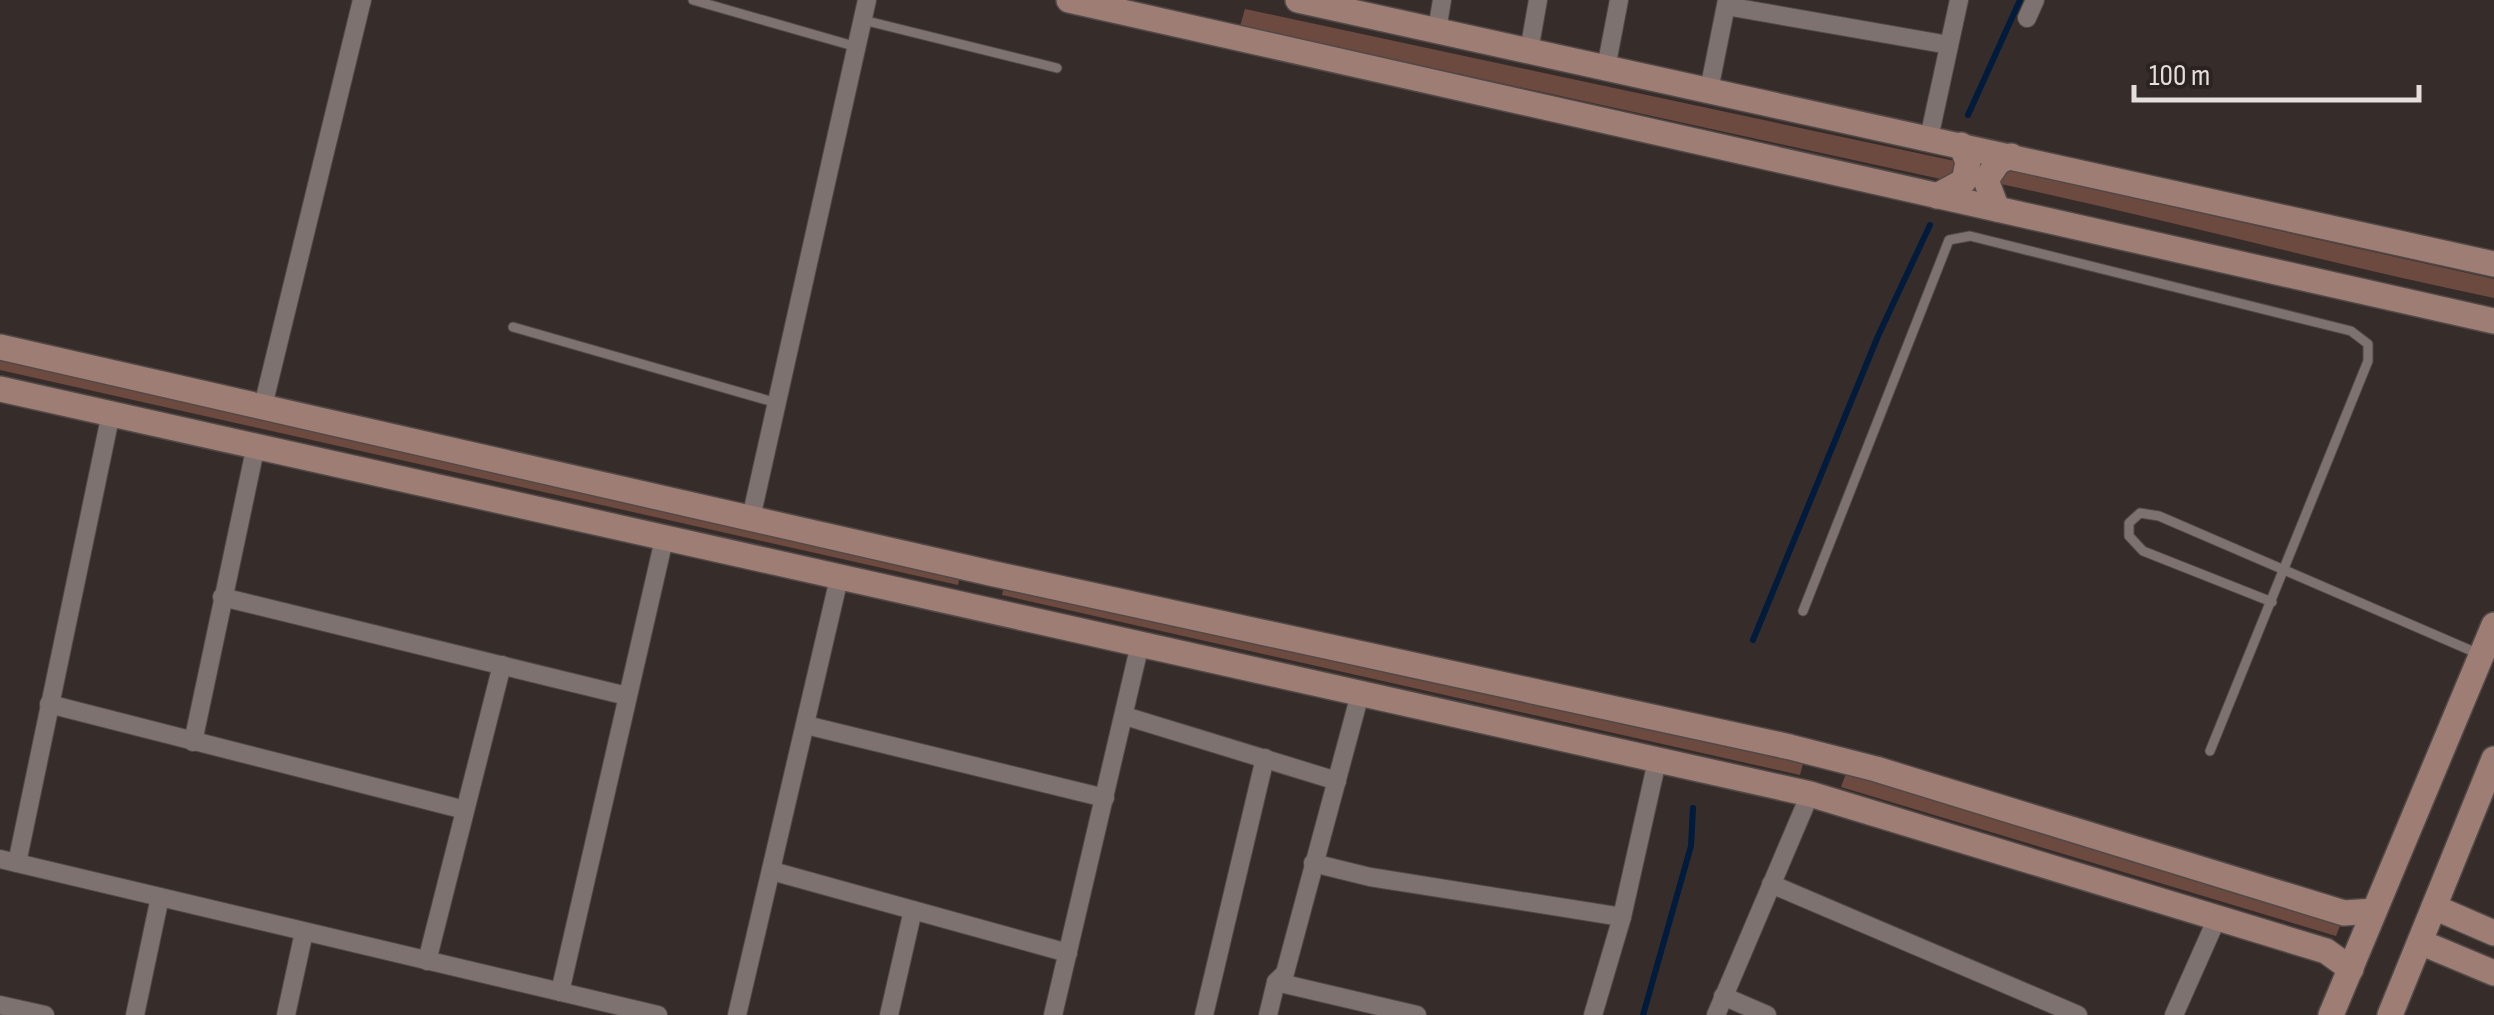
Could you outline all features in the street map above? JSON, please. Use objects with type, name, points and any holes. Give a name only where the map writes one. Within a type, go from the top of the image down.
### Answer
[{"type":"street","points":[[263,406],[362,0]]},
{"type":"street","points":[[751,518],[867,0]]},
{"type":"street","points":[[1069,0],[2494,321]]},
{"type":"street","points":[[1298,0],[1357,6],[1437,30],[2494,264]]},
{"type":"street","points":[[1437,30],[1442,0]]},
{"type":"street","points":[[1530,51],[1538,0]]},
{"type":"street","points":[[1606,68],[1620,0]]},
{"type":"street","points":[[1929,138],[1959,0]]},
{"type":"street","points":[[1709,90],[1727,3],[1949,45]]},
{"type":"street","points":[[1936,196],[1964,181],[1968,162],[1961,145]]},
{"type":"street","points":[[1997,209],[1988,194],[1988,174],[1998,162],[2011,156]]},
{"type":"street","points":[[0,347],[966,568],[1802,750],[2344,913],[2374,911]]},
{"type":"street","points":[[0,390],[840,574],[1800,792],[2218,916],[2326,951],[2350,969]]},
{"type":"street","points":[[111,413],[49,704],[8,862],[658,1015]]},
{"type":"street","points":[[193,742],[256,445]]},
{"type":"street","points":[[560,992],[665,535]]},
{"type":"street","points":[[954,600],[966,588],[966,568]]},
{"type":"street","points":[[738,1015],[840,574]]},
{"type":"street","points":[[994,610],[993,590],[1004,576]]},
{"type":"street","points":[[222,596],[627,696]]},
{"type":"street","points":[[2331,1015],[2494,626]]},
{"type":"street","points":[[1053,1015],[1140,644]]},
{"type":"street","points":[[427,960],[502,665]]},
{"type":"street","points":[[1268,1015],[1276,982],[1285,973],[1360,694]]},
{"type":"street","points":[[49,704],[465,810]]},
{"type":"street","points":[[1125,716],[1337,780]]},
{"type":"street","points":[[806,725],[1105,798]]},
{"type":"street","points":[[1716,1015],[1772,884],[1800,792],[1804,773],[1802,750]]},
{"type":"street","points":[[1204,1015],[1265,758]]},
{"type":"street","points":[[2390,1015],[2494,759]]},
{"type":"street","points":[[1836,802],[1832,777],[1844,760]]},
{"type":"street","points":[[1593,1015],[1622,917],[1657,761]]},
{"type":"street","points":[[1312,863],[1370,877],[1622,917]]},
{"type":"street","points":[[772,871],[1068,952]]},
{"type":"street","points":[[1772,884],[2078,1015]]},
{"type":"street","points":[[134,1015],[160,897]]},
{"type":"street","points":[[2434,907],[2494,933]]},
{"type":"street","points":[[889,1015],[913,910]]},
{"type":"street","points":[[2174,1015],[2218,916]]},
{"type":"street","points":[[286,1015],[304,932]]},
{"type":"street","points":[[2420,942],[2494,974]]},
{"type":"street","points":[[1276,982],[1416,1015]]},
{"type":"street","points":[[1724,996],[1767,1015]]},
{"type":"street","points":[[0,1004],[45,1015]]},
{"type":"lane","points":[[693,0],[857,47]]},
{"type":"lane","points":[[863,20],[1057,68]]},
{"type":"lane","points":[[1803,611],[1949,240],[1970,236],[2351,331],[2368,344],[2368,361],[2210,751]]},
{"type":"lane","points":[[513,326],[777,403]]},
{"type":"lane","points":[[2272,602],[2143,551],[2130,536],[2129,523],[2140,513],[2159,516],[2482,655]]},
{"type":"shaded area","points":[[1245,9],[1964,163],[1959,183],[1240,26]]},
{"type":"shaded area","points":[[1994,167],[2494,279],[2494,298],[1991,182]]},
{"type":"shaded area","points":[[0,352],[961,572],[958,585],[0,370]]},
{"type":"shaded area","points":[[1005,582],[1804,760],[1800,775],[1002,595]]},
{"type":"shaded area","points":[[1848,768],[2342,921],[2336,936],[1841,787]]},
{"type":"waterway","points":[[1968,115],[2020,0]]},
{"type":"waterway","points":[[1753,640],[1878,336],[1930,225]]},
{"type":"waterway","points":[[1643,1015],[1691,846],[1693,808]]}]
